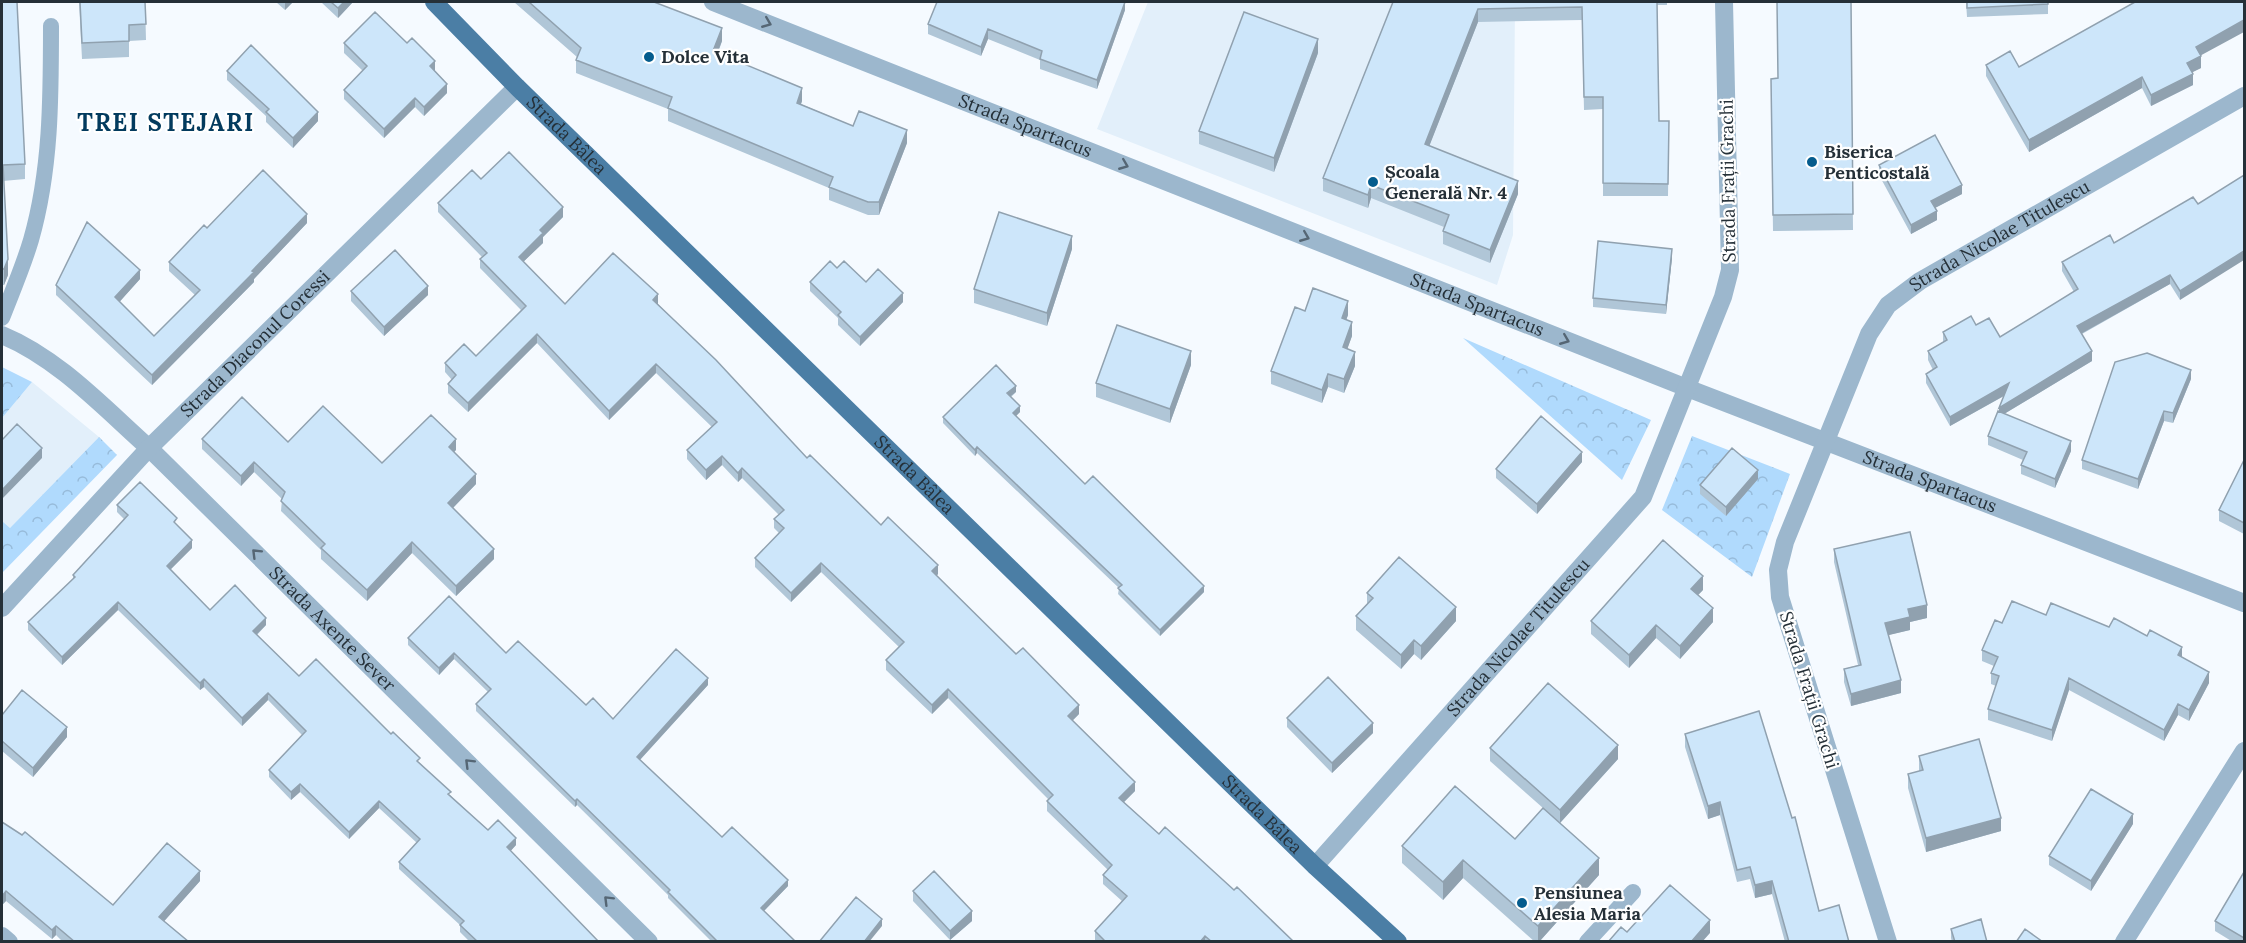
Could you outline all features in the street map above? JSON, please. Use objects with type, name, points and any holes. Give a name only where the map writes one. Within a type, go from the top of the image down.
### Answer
[{"type":"main road","name":"Strada Bâlea","points":[[442,5],[517,87],[1315,866],[1398,942]]},
{"type":"street","name":"Strada Spartacus","points":[[713,2],[1687,388],[1827,440],[2244,603]]},
{"type":"street","name":"Strada Frații Grachi","points":[[1687,388],[1723,297],[1730,270],[1724,2]]},
{"type":"street","name":"Strada Diaconul Coressi","points":[[2,608],[149,448],[517,87]]},
{"type":"street","name":"Strada Nicolae Titulescu","points":[[1827,440],[1869,334],[1888,305],[1920,281],[2244,96]]},
{"type":"street","name":"Strada Axente Sever","points":[[2,335],[19,342],[64,373],[149,448],[650,942]]},
{"type":"street","name":"Strada Nicolae Titulescu","points":[[1315,866],[1643,497],[1687,388]]},
{"type":"street","name":"Strada Frații Grachi","points":[[1827,440],[1785,542],[1778,570],[1780,597],[1888,942]]},
{"type":"street","points":[[2124,942],[2244,751]]},
{"type":"street","points":[[2,936],[9,942]]},
{"type":"lane","points":[[2,318],[31,241],[40,202],[48,148],[51,101],[51,26]]},
{"type":"lane","points":[[1587,942],[1633,892]]},
{"type":"shaded area","name":"Școala Generală Nr. 4","points":[[1148,2],[1515,2],[1513,235],[1497,285],[1097,129]]},
{"type":"shaded area","points":[[32,382],[99,437],[10,528],[2,521],[2,418]]},
{"type":"green space","points":[[1463,338],[1651,420],[1622,480]]},
{"type":"green space","points":[[2,367],[32,382],[2,418]]},
{"type":"green space","points":[[1692,436],[1790,474],[1752,577],[1662,510]]},
{"type":"green space","points":[[99,437],[117,455],[2,573],[2,521],[10,528]]},
{"type":"building","points":[[2,2],[17,2],[25,164],[3,165],[8,259],[4,269],[2,269]]},
{"type":"building","points":[[80,2],[145,2],[146,24],[129,25],[129,41],[82,43]]},
{"type":"building","points":[[331,2],[344,2],[338,8]]},
{"type":"building","points":[[529,2],[654,2],[722,28],[713,51],[802,88],[797,103],[853,126],[859,111],[907,130],[879,202],[868,202],[829,187],[833,177],[668,108],[672,97],[576,60],[581,48]]},
{"type":"building","points":[[937,2],[1125,2],[1097,80],[1040,59],[1042,51],[988,29],[981,47],[928,24]]},
{"type":"building","points":[[1393,2],[1657,2],[1659,121],[1669,121],[1668,184],[1603,183],[1603,97],[1584,97],[1582,7],[1478,9],[1425,144],[1518,181],[1490,250],[1443,231],[1449,215],[1371,185],[1368,195],[1323,178]]},
{"type":"building","points":[[1777,2],[1851,2],[1853,214],[1773,215],[1771,79],[1778,78]]},
{"type":"building","points":[[1967,2],[2048,2],[2048,4],[1967,8]]},
{"type":"building","points":[[2135,2],[2244,2],[2244,20],[2196,47],[2201,56],[2187,63],[2193,74],[2151,95],[2142,77],[2029,140],[1986,65],[2010,51],[2019,67]]},
{"type":"building","points":[[375,12],[407,43],[412,38],[435,61],[430,66],[447,84],[424,107],[415,98],[384,129],[344,90],[367,66],[344,43]]},
{"type":"building","points":[[1244,12],[1318,39],[1274,158],[1199,131]]},
{"type":"building","points":[[251,45],[318,112],[293,138],[266,112],[269,109],[227,71]]},
{"type":"building","points":[[1935,135],[1962,185],[1931,201],[1937,211],[1911,225],[1879,165]]},
{"type":"building","points":[[509,152],[563,207],[540,230],[543,233],[519,257],[565,304],[613,253],[658,294],[653,300],[716,360],[807,458],[810,455],[881,525],[888,517],[938,565],[932,571],[1016,654],[1023,648],[1079,705],[1068,716],[1135,782],[1119,798],[1159,834],[1165,827],[1234,890],[1237,887],[1294,942],[1212,942],[1205,936],[1200,942],[1105,942],[1095,931],[1127,896],[1103,875],[1112,865],[1047,801],[1053,795],[948,689],[932,705],[886,660],[904,642],[821,563],[791,593],[755,558],[784,528],[774,519],[784,510],[742,468],[738,473],[722,456],[706,470],[687,450],[717,422],[656,364],[609,411],[537,334],[468,403],[448,384],[456,375],[445,363],[464,344],[476,356],[526,306],[480,259],[487,253],[438,203],[472,170],[481,179]]},
{"type":"building","points":[[263,170],[307,214],[252,271],[254,272],[152,375],[56,285],[87,222],[140,270],[115,297],[154,336],[200,290],[169,262],[204,225],[207,228]]},
{"type":"building","points":[[2244,175],[2244,251],[2180,291],[2170,275],[2077,326],[2092,351],[1999,408],[2009,383],[1950,417],[1926,374],[1937,367],[1928,351],[1947,340],[1943,332],[1971,316],[1976,325],[1989,318],[2000,337],[2078,289],[2062,262],[2110,235],[2114,243],[2193,197],[2198,204]]},
{"type":"building","points":[[999,212],[1072,236],[1047,313],[974,289]]},
{"type":"building","points":[[1598,241],[1672,249],[1666,305],[1593,298]]},
{"type":"building","points":[[395,250],[428,286],[384,327],[351,291]]},
{"type":"building","points":[[830,261],[837,268],[844,261],[866,282],[878,269],[903,293],[860,337],[838,315],[841,312],[810,282]]},
{"type":"building","points":[[1313,288],[1348,301],[1342,318],[1352,322],[1343,347],[1355,352],[1344,379],[1328,374],[1322,390],[1271,371],[1295,307],[1305,311]]},
{"type":"building","points":[[1117,325],[1191,351],[1170,409],[1096,383]]},
{"type":"building","points":[[2147,353],[2191,370],[2173,413],[2164,411],[2138,479],[2082,460],[2115,362]]},
{"type":"building","points":[[996,365],[1016,386],[1007,393],[1020,406],[1013,413],[1085,484],[1093,476],[1204,586],[1160,630],[1118,588],[1122,585],[977,447],[975,450],[943,417]]},
{"type":"building","points":[[242,397],[288,442],[323,406],[382,463],[431,415],[456,439],[449,447],[476,474],[448,503],[494,549],[456,586],[412,542],[367,590],[321,548],[325,544],[281,501],[285,492],[254,462],[241,476],[202,439]]},
{"type":"building","points":[[1998,411],[2071,441],[2055,479],[2021,465],[2027,452],[1988,436]]},
{"type":"building","points":[[1541,416],[1582,452],[1537,504],[1496,469]]},
{"type":"building","points":[[17,424],[42,448],[2,490],[2,440]]},
{"type":"building","points":[[1732,448],[1758,470],[1726,507],[1700,485]]},
{"type":"building","points":[[2244,460],[2244,523],[2219,510]]},
{"type":"building","points":[[140,482],[177,518],[174,522],[192,540],[167,566],[210,610],[235,585],[266,618],[253,631],[299,676],[316,659],[391,734],[393,732],[420,758],[417,761],[451,792],[448,794],[488,830],[498,820],[516,838],[507,847],[599,942],[478,942],[460,925],[464,921],[399,862],[420,839],[379,801],[349,832],[300,784],[291,792],[269,770],[306,731],[268,693],[242,718],[204,679],[200,683],[118,602],[62,657],[28,622],[75,577],[73,575],[128,515],[117,505]]},
{"type":"building","points":[[1910,532],[1927,605],[1908,609],[1910,617],[1885,623],[1901,680],[1851,694],[1844,669],[1861,665],[1834,549]]},
{"type":"building","points":[[1663,540],[1703,576],[1691,589],[1713,608],[1680,646],[1656,625],[1629,655],[1591,621]]},
{"type":"building","points":[[1399,557],[1456,607],[1421,646],[1414,640],[1401,655],[1356,616],[1373,598],[1367,593]]},
{"type":"building","points":[[449,596],[506,653],[518,641],[586,705],[593,698],[613,719],[676,649],[708,678],[637,757],[722,837],[732,827],[788,880],[761,908],[796,942],[718,942],[668,892],[670,890],[476,704],[491,689],[454,653],[439,668],[408,638]]},
{"type":"building","points":[[2012,601],[2046,615],[2051,603],[2109,627],[2114,618],[2147,636],[2150,630],[2182,647],[2178,655],[2209,672],[2189,710],[2178,704],[2164,730],[2069,678],[2052,730],[1988,709],[1999,676],[1991,673],[1998,657],[1982,650],[1995,620],[2002,623]]},
{"type":"building","points":[[1328,677],[1373,723],[1332,763],[1287,718]]},
{"type":"building","points":[[1548,683],[1618,745],[1560,810],[1490,748]]},
{"type":"building","points":[[22,690],[67,727],[33,768],[2,741],[2,715]]},
{"type":"building","points":[[1759,711],[1792,818],[1795,817],[1819,911],[1839,905],[1849,942],[1789,942],[1772,881],[1755,885],[1750,867],[1737,870],[1720,802],[1708,806],[1685,734]]},
{"type":"building","points":[[1979,739],[2001,818],[1926,838],[1908,774],[1923,770],[1919,756]]},
{"type":"building","points":[[1455,786],[1515,839],[1543,808],[1599,858],[1538,926],[1463,860],[1443,882],[1402,846]]},
{"type":"building","points":[[2091,789],[2133,814],[2091,881],[2049,856]]},
{"type":"building","points":[[2,822],[22,835],[25,832],[113,905],[167,843],[200,871],[159,917],[189,942],[75,942],[56,926],[52,930],[6,891],[3,895],[2,893]]},
{"type":"building","points":[[934,871],[972,911],[950,931],[913,891]]},
{"type":"building","points":[[2244,872],[2244,938],[2215,921]]},
{"type":"building","points":[[1670,885],[1710,920],[1691,942],[1608,942],[1621,927],[1627,932]]},
{"type":"building","points":[[856,897],[882,919],[864,942],[819,942]]},
{"type":"building","points":[[1981,919],[1987,942],[1955,942],[1951,929]]},
{"type":"building","points":[[2025,929],[2043,942],[2016,942]]},
{"type":"place","name":"Dolce Vita","points":[[649,57]]},
{"type":"place","name":"Biserica Penticostală","points":[[1812,162]]},
{"type":"place","name":"Școala Generală Nr. 4","points":[[1373,182]]},
{"type":"place","name":"Pensiunea Alesia Maria","points":[[1522,903]]},
{"type":"district","name":"TREI STEJARI","points":[[166,123]]}]
